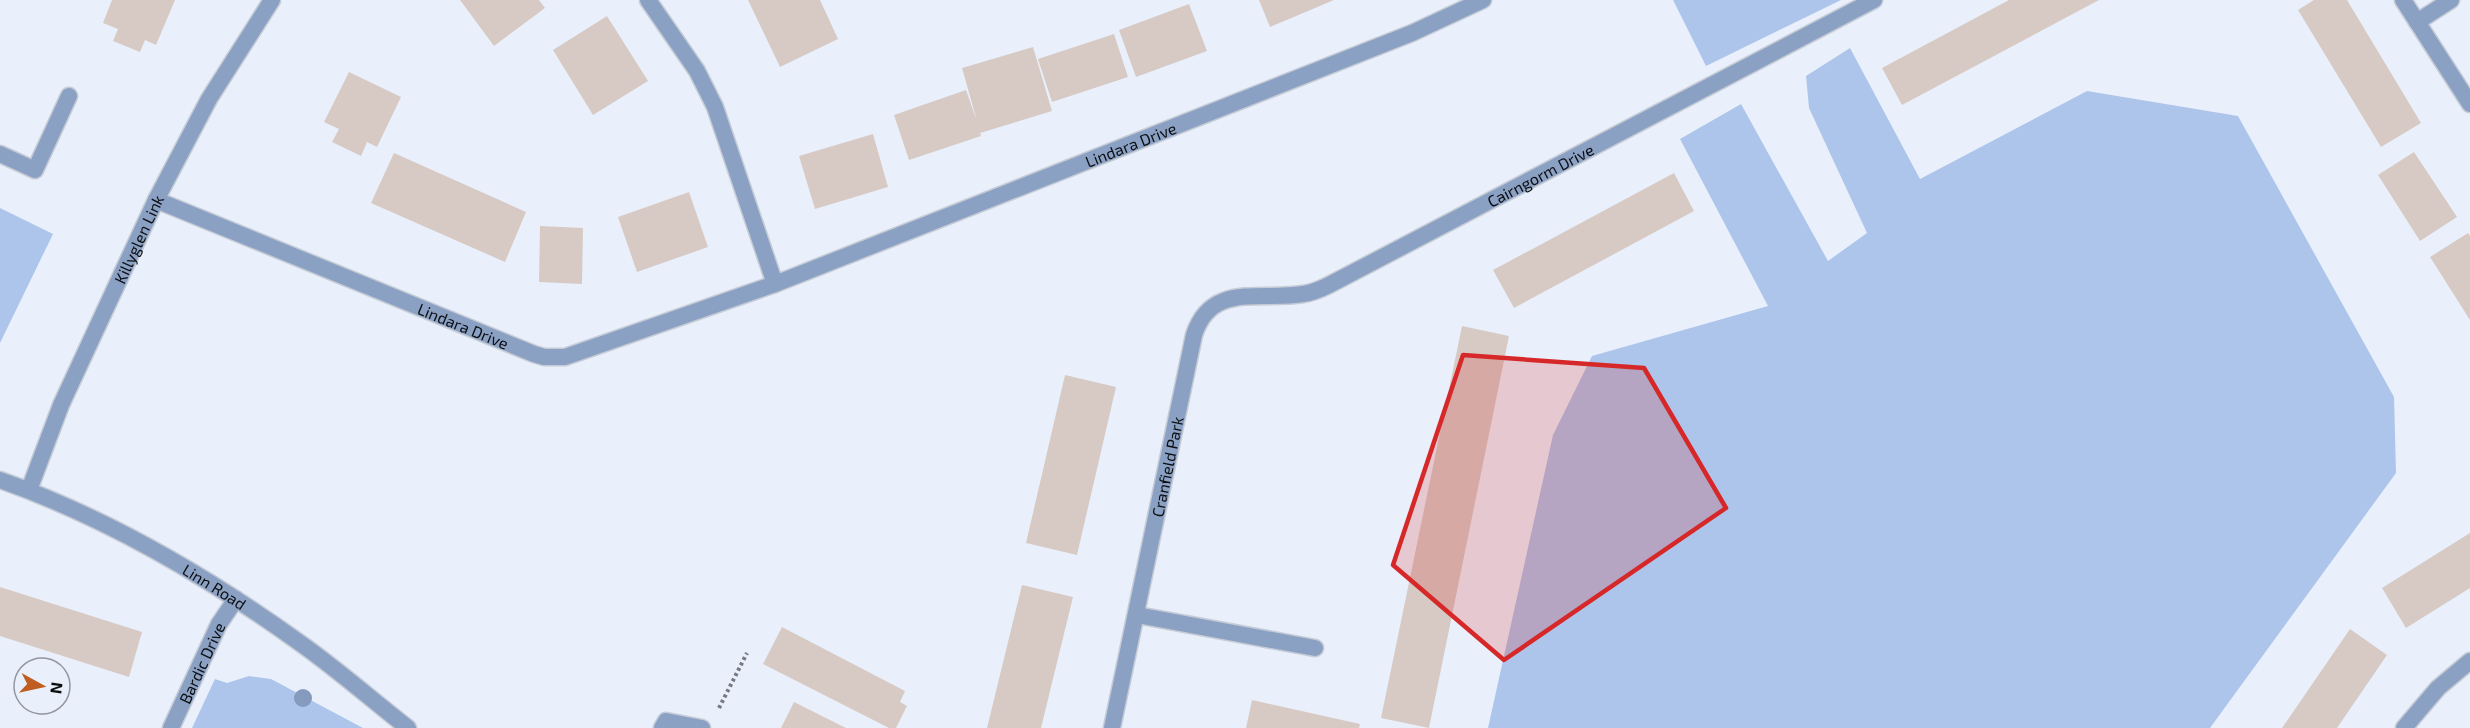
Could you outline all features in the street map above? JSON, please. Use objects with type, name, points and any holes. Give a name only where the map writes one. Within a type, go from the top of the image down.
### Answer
[{"type":"street","name":"Killyglen Link","points":[[29,490],[61,405],[156,200],[209,99],[272,0]]},
{"type":"street","points":[[648,0],[697,71],[715,107],[775,284]]},
{"type":"street","name":"Lindara Drive","points":[[156,200],[544,357],[572,355],[775,284],[1412,33],[1484,0]]},
{"type":"street","name":"Cairngorm Drive","points":[[1199,320],[1212,306],[1227,299],[1304,294],[1329,285],[1874,0]]},
{"type":"street","points":[[2403,0],[2470,104]]},
{"type":"street","points":[[2417,22],[2451,0]]},
{"type":"street","points":[[0,154],[34,170],[69,96]]},
{"type":"street","name":"Cranfield Park","points":[[1112,728],[1199,320]]},
{"type":"street","name":"Linn Road","points":[[0,480],[29,490],[158,552],[236,599],[302,644],[408,728]]},
{"type":"street","name":"Bardic Drive","points":[[171,728],[219,624],[236,599]]},
{"type":"street","points":[[1137,615],[1315,648]]},
{"type":"street","points":[[2404,728],[2438,688],[2470,661]]},
{"type":"street","points":[[662,728],[666,721],[708,725]]},
{"type":"path","points":[[708,725],[747,653]]},
{"type":"highlighted area","points":[[1463,355],[1644,368],[1726,508],[1504,660],[1393,565]]},
{"type":"shaded area","points":[[1673,0],[1841,0],[1706,66]]},
{"type":"shaded area","points":[[1850,48],[1920,179],[2087,91],[2238,116],[2394,397],[2396,473],[2210,728],[1488,728],[1553,435],[1592,356],[1768,306],[1680,139],[1741,104],[1828,261],[1867,233],[1809,108],[1806,76]]},
{"type":"shaded area","points":[[0,208],[53,234],[0,343]]},
{"type":"shaded area","points":[[249,676],[271,679],[363,728],[192,728],[215,679],[227,683]]},
{"type":"building","points":[[112,0],[175,0],[156,45],[145,40],[140,52],[113,41],[118,29],[103,23]]},
{"type":"building","points":[[460,0],[539,0],[545,8],[494,46]]},
{"type":"building","points":[[748,0],[820,0],[838,39],[780,67]]},
{"type":"building","points":[[1259,0],[1334,0],[1270,27]]},
{"type":"building","points":[[2009,0],[2099,0],[1902,105],[1882,68]]},
{"type":"building","points":[[2314,0],[2347,0],[2421,123],[2381,147],[2298,10]]},
{"type":"building","points":[[1189,4],[1207,51],[1136,77],[1119,30]]},
{"type":"building","points":[[607,16],[648,81],[593,115],[553,50]]},
{"type":"building","points":[[1114,34],[1128,77],[1052,102],[1038,59]]},
{"type":"building","points":[[1033,47],[1052,111],[980,133],[981,136],[909,160],[894,115],[966,90],[977,121],[962,68]]},
{"type":"building","points":[[349,72],[401,97],[377,147],[367,142],[361,156],[332,142],[339,129],[324,122]]},
{"type":"building","points":[[873,134],[888,187],[815,209],[799,156]]},
{"type":"building","points":[[2414,152],[2457,217],[2420,241],[2378,175]]},
{"type":"building","points":[[394,153],[526,212],[505,262],[371,203]]},
{"type":"building","points":[[1674,173],[1694,211],[1514,308],[1493,270]]},
{"type":"building","points":[[689,192],[708,247],[637,272],[618,217]]},
{"type":"building","points":[[540,226],[583,228],[582,284],[539,282]]},
{"type":"building","points":[[2468,233],[2470,236],[2470,320],[2430,257]]},
{"type":"building","points":[[1462,326],[1509,336],[1429,728],[1381,718]]},
{"type":"building","points":[[1065,375],[1116,387],[1077,555],[1026,543]]},
{"type":"building","points":[[2470,533],[2470,588],[2406,628],[2382,588]]},
{"type":"building","points":[[1022,585],[1073,597],[1041,728],[987,728]]},
{"type":"building","points":[[0,587],[142,632],[129,677],[72,659],[72,656],[63,656],[0,636]]},
{"type":"building","points":[[782,627],[905,691],[900,702],[907,706],[896,728],[889,728],[763,664]]},
{"type":"building","points":[[2350,629],[2387,655],[2337,728],[2282,728]]},
{"type":"building","points":[[1252,700],[1360,724],[1359,728],[1246,728]]},
{"type":"building","points":[[794,702],[846,728],[781,728]]}]
